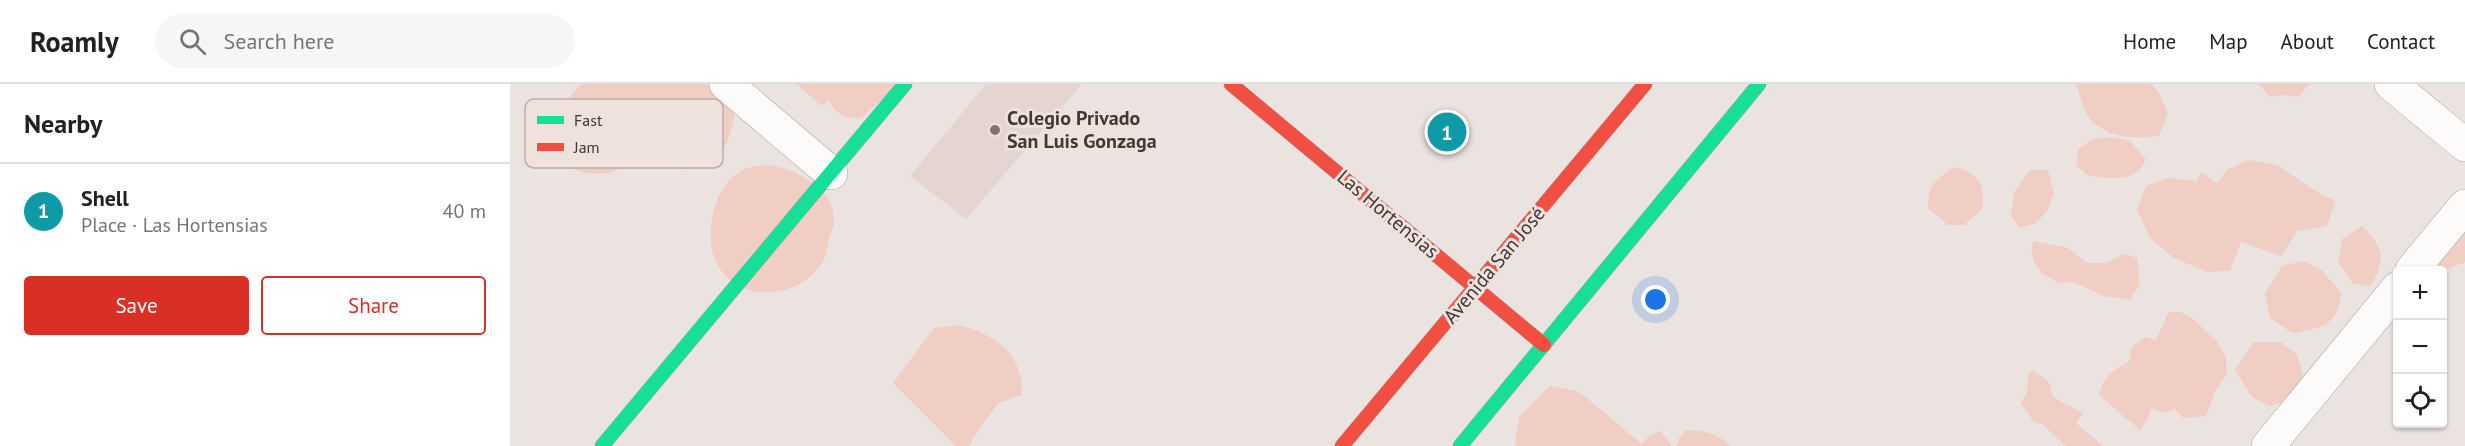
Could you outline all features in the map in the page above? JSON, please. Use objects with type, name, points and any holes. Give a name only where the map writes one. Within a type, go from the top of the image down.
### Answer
[{"type":"street","points":[[726,84],[831,173]]},
{"type":"street","points":[[602,446],[905,84]]},
{"type":"street","name":"Las Hortensias","points":[[1232,84],[1544,345]]},
{"type":"street","name":"Avenida San José","points":[[1342,446],[1645,84]]},
{"type":"street","points":[[1460,446],[1759,84]]},
{"type":"street","points":[[2391,84],[2465,145]]},
{"type":"street","points":[[2415,266],[2465,206]]},
{"type":"street","points":[[2268,446],[2393,293]]},
{"type":"shaded area","points":[[582,84],[739,84],[732,128],[723,148],[723,99],[569,99]]},
{"type":"shaded area","points":[[796,84],[900,84],[861,118],[841,115],[828,99],[822,106]]},
{"type":"shaded area","name":"Colegio Privado San Luis Gonzaga","points":[[986,84],[1082,84],[966,219],[910,176]]},
{"type":"shaded area","points":[[2076,84],[2152,84],[2160,95],[2168,114],[2159,136],[2126,136],[2104,130],[2088,116]]},
{"type":"shaded area","points":[[2259,84],[2309,84],[2299,97],[2284,95],[2270,97]]},
{"type":"shaded area","points":[[2106,137],[2129,140],[2146,159],[2136,173],[2121,178],[2104,178],[2086,175],[2076,165],[2078,149],[2092,140]]},
{"type":"shaded area","points":[[2249,160],[2278,165],[2310,188],[2335,201],[2327,226],[2297,231],[2281,256],[2241,242],[2230,271],[2207,272],[2174,258],[2150,238],[2137,210],[2146,186],[2167,178],[2197,181],[2201,172],[2217,183],[2228,169]]},
{"type":"shaded area","points":[[771,165],[805,177],[823,192],[833,212],[834,225],[829,236],[825,257],[813,274],[788,289],[761,292],[747,290],[724,275],[712,252],[711,227],[716,202],[728,181],[744,169]]},
{"type":"shaded area","points":[[1954,167],[1975,176],[1981,185],[1983,208],[1964,225],[1948,225],[1928,208],[1929,193],[1934,183]]},
{"type":"shaded area","points":[[573,168],[622,168],[609,173],[583,172]]},
{"type":"shaded area","points":[[2030,170],[2048,170],[2054,193],[2048,209],[2037,223],[2019,228],[2011,216],[2014,193]]},
{"type":"shaded area","points":[[2465,217],[2465,262],[2447,270],[2447,266],[2421,266]]},
{"type":"shaded area","points":[[2362,226],[2375,241],[2380,254],[2381,261],[2371,286],[2353,284],[2338,263],[2342,239]]},
{"type":"shaded area","points":[[2034,241],[2068,248],[2087,263],[2106,263],[2125,254],[2137,258],[2140,284],[2130,300],[2104,296],[2073,282],[2059,283],[2041,273],[2034,262],[2031,249]]},
{"type":"shaded area","points":[[2303,261],[2322,270],[2341,293],[2336,313],[2326,324],[2292,333],[2270,318],[2265,294],[2282,266]]},
{"type":"shaded area","points":[[2169,312],[2180,312],[2191,317],[2217,341],[2226,357],[2227,374],[2215,392],[2206,416],[2183,418],[2174,408],[2161,412],[2151,408],[2140,430],[2099,395],[2109,375],[2129,362],[2132,347],[2145,337],[2156,340]]},
{"type":"shaded area","points":[[959,325],[985,334],[1005,348],[1018,368],[1021,380],[1022,395],[998,403],[968,446],[956,446],[893,383],[934,328]]},
{"type":"shaded area","points":[[2254,342],[2281,342],[2297,355],[2303,376],[2293,400],[2269,406],[2251,396],[2235,370]]},
{"type":"shaded area","points":[[2034,371],[2049,382],[2053,397],[2083,413],[2076,423],[2103,446],[2066,446],[2043,425],[2033,421],[2021,403],[2027,392],[2029,372]]},
{"type":"shaded area","points":[[1550,386],[1578,391],[1642,444],[1649,436],[1660,431],[1673,446],[1515,446],[1519,417]]},
{"type":"shaded area","points":[[1686,430],[1715,435],[1730,446],[1676,446]]},
{"type":"traffic: fast","points":[[602,446],[905,84]]},
{"type":"traffic: fast","points":[[1460,446],[1759,84]]},
{"type":"traffic: jam","points":[[1231,84],[1544,345]]},
{"type":"traffic: jam","points":[[1342,446],[1645,84]]},
{"type":"place","name":"Colegio Privado San Luis Gonzaga","points":[[995,130]]},
{"type":"place","name":"Shell","points":[[1447,132]]}]
